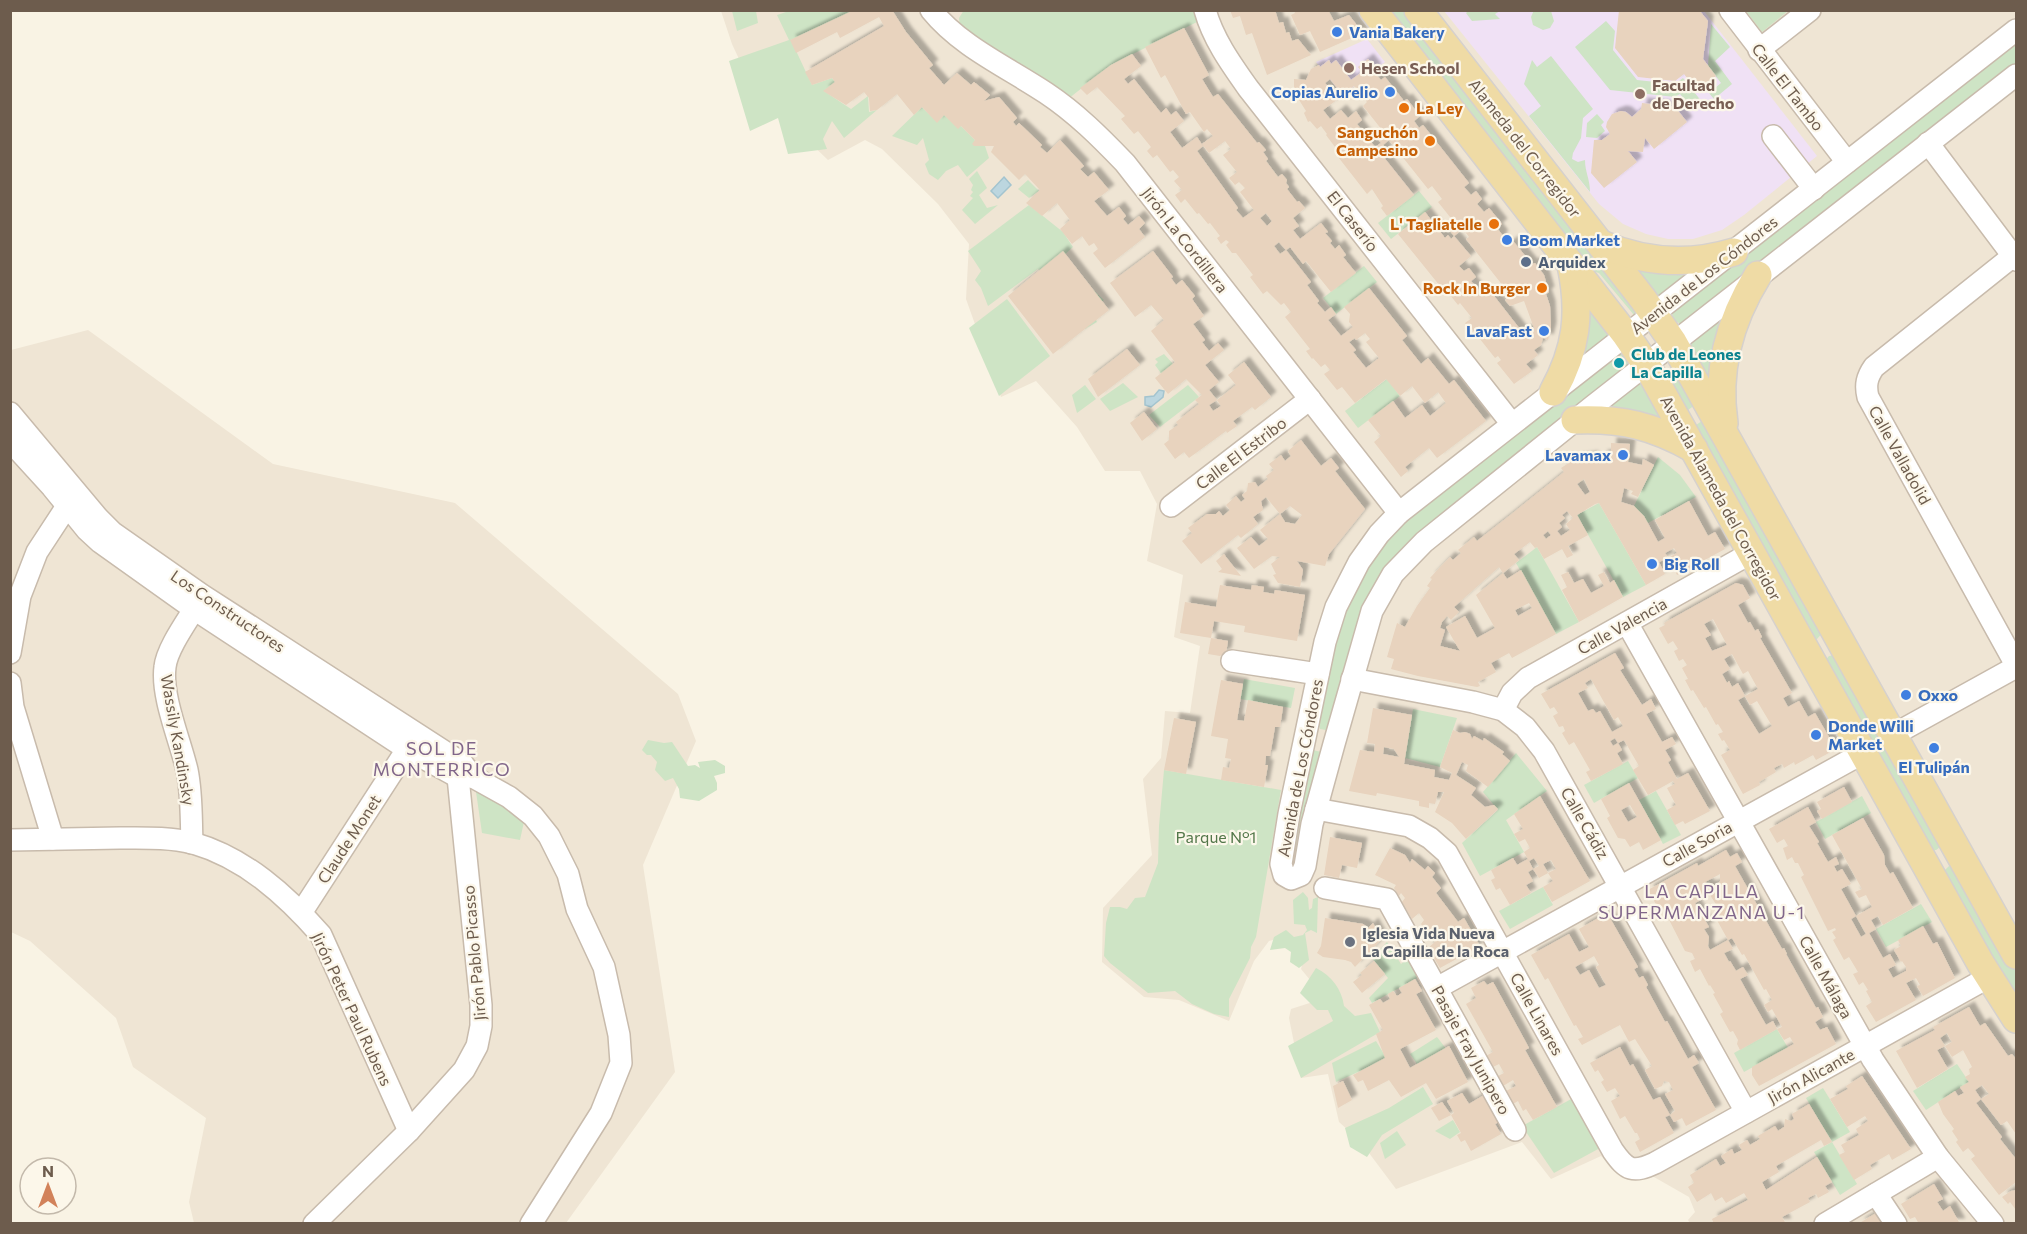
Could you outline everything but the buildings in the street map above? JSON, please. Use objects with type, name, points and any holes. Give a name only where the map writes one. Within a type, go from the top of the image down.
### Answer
[{"type":"main road","name":"Avenida Alameda del Corregidor","points":[[1373,10],[1626,335],[1646,364],[1989,977],[2016,1019]]},
{"type":"main road","name":"Alameda del Corregidor","points":[[1418,10],[1654,314]]},
{"type":"main road","points":[[1601,243],[1635,256],[1670,262],[1702,260],[1734,252]]},
{"type":"main road","points":[[1553,392],[1569,358],[1576,321],[1576,293],[1571,264]]},
{"type":"main road","points":[[1726,433],[1722,390],[1727,348],[1739,310],[1758,275]]},
{"type":"main road","points":[[1654,314],[1674,342],[1726,433],[2016,955]]},
{"type":"main road","points":[[1680,423],[1710,405]]},
{"type":"main road","points":[[1575,420],[1619,421],[1640,425],[1659,431],[1695,450]]},
{"type":"main road","points":[[1809,655],[1839,638]]},
{"type":"main road","points":[[1927,867],[1957,850]]},
{"type":"street","name":"El Caserío","points":[[1205,10],[1224,51],[1248,88],[1512,424]]},
{"type":"street","name":"Calle El Tambo","points":[[1730,10],[1847,162]]},
{"type":"street","points":[[1759,50],[1810,10]]},
{"type":"street","name":"Jirón La Cordillera","points":[[942,15],[964,42],[1046,93],[1092,130],[1125,163],[1399,513]]},
{"type":"street","name":"Avenida de Los Cóndores","points":[[2016,30],[1399,513],[1379,534],[1359,562],[1336,607],[1325,642],[1289,814],[1281,864],[1284,875],[1292,879],[1301,875],[1305,866],[1316,809],[1372,611],[1393,574],[1424,542],[1575,420],[2016,75]]},
{"type":"street","points":[[1773,136],[1814,189]]},
{"type":"street","points":[[1928,143],[2015,258]]},
{"type":"street","name":"Calle Valladolid","points":[[2015,258],[1874,367],[1868,375],[1866,387],[1868,397],[2016,666]]},
{"type":"street","name":"Calle El Estribo","points":[[1171,506],[1310,399]]},
{"type":"street","name":"Los Constructores","points":[[10,413],[100,542],[198,602],[412,742],[509,797],[533,816],[549,836],[568,874],[577,909],[604,966],[619,1035],[621,1063],[601,1113],[531,1224]]},
{"type":"street","name":"Los Constructores","points":[[10,441],[52,487],[71,499]]},
{"type":"street","points":[[10,653],[20,596],[37,552],[71,499]]},
{"type":"street","name":"Calle Valencia","points":[[1503,710],[1512,693],[1527,678],[1751,553]]},
{"type":"street","name":"Wassily Kandinsky","points":[[192,843],[187,770],[166,692],[165,666],[174,642],[198,602]]},
{"type":"street","name":"Calle Málaga","points":[[1627,623],[1864,1046],[1938,1157],[1994,1224]]},
{"type":"street","points":[[1232,661],[1318,674]]},
{"type":"street","points":[[1893,735],[2016,666]]},
{"type":"street","name":"Calle Cádiz","points":[[1352,679],[1473,702],[1503,710],[1525,727],[1544,751],[1746,1112]]},
{"type":"street","points":[[10,683],[13,707],[53,839]]},
{"type":"street","points":[[1305,738],[1334,744]]},
{"type":"street","name":"Claude Monet","points":[[301,913],[412,742]]},
{"type":"street","name":"Calle Soria","points":[[1437,988],[1863,753]]},
{"type":"street","name":"Jirón Pablo Picasso","points":[[314,1224],[409,1131],[464,1071],[477,1046],[481,1026],[481,1005],[464,772]]},
{"type":"street","name":"Calle Linares","points":[[1316,809],[1409,826],[1430,838],[1447,853],[1613,1151],[1621,1163],[1630,1169]]},
{"type":"street","name":"Jirón Peter Paul Rubens","points":[[10,840],[164,838],[192,843],[226,855],[259,876],[301,913],[321,935],[409,1131]]},
{"type":"street","name":"Pasaje Fray Junipero","points":[[1325,888],[1387,899],[1515,1130]]},
{"type":"street","name":"Jirón Alicante","points":[[1630,1169],[1641,1169],[1654,1163],[1989,977]]},
{"type":"street","points":[[1825,1224],[1938,1157]]},
{"type":"street","points":[[1876,1194],[1896,1224]]},
{"type":"shaded area","points":[[721,11],[2016,11],[2016,1223],[1690,1223],[1688,1220],[1695,1212],[1689,1197],[1654,1177],[1623,1175],[1601,1156],[1551,1179],[1522,1142],[1396,1189],[1360,1141],[1339,1122],[1328,1074],[1301,1078],[1289,1018],[1291,1009],[1319,1000],[1315,986],[1301,969],[1304,957],[1287,936],[1269,941],[1254,961],[1229,1021],[1179,1000],[1144,997],[1102,962],[1103,908],[1152,855],[1143,779],[1161,758],[1165,711],[1190,713],[1200,646],[1174,637],[1183,575],[1147,561],[1157,504],[1140,471],[1105,471],[1077,427],[1036,381],[1001,397],[966,299],[969,244],[938,204],[882,149],[865,140],[828,160],[752,87],[732,44]]},
{"type":"shaded area","name":"Facultad de Derecho","points":[[1444,11],[1704,11],[1817,156],[1722,230],[1693,239],[1668,239],[1646,234],[1623,224],[1599,204]]},
{"type":"shaded area","name":"Hesen School","points":[[1367,39],[1385,62],[1343,95],[1316,62]]},
{"type":"shaded area","points":[[88,330],[273,464],[455,503],[678,694],[696,741],[643,865],[675,1072],[566,1223],[194,1223],[189,1202],[206,1118],[133,1067],[116,1018],[30,941],[11,932],[11,350]]},
{"type":"green space","points":[[964,10],[1196,10],[1199,21],[1111,65],[1068,99],[960,29],[959,18]]},
{"type":"green space","points":[[1469,10],[1500,11],[1495,14],[1500,19],[1472,21],[1466,13]]},
{"type":"green space","points":[[1534,10],[1551,11],[1554,21],[1550,28],[1543,30],[1533,25],[1531,17]]},
{"type":"green space","points":[[732,11],[756,11],[758,23],[737,31]]},
{"type":"green space","points":[[789,11],[854,11],[791,40],[812,85],[832,78],[835,82],[824,91],[851,109],[868,96],[869,112],[877,110],[844,138],[832,121],[823,139],[827,149],[788,154],[778,118],[750,131],[729,61],[789,40],[777,15]]},
{"type":"green space","points":[[1384,11],[1408,11],[1641,311],[1634,315],[1599,273],[1588,270]]},
{"type":"green space","points":[[1746,11],[1788,11],[1762,32]]},
{"type":"green space","points":[[1606,21],[1615,31],[1613,50],[1637,80],[1675,84],[1683,78],[1702,102],[1693,109],[1680,94],[1675,97],[1610,90],[1575,47]]},
{"type":"green space","points":[[1711,24],[1730,47],[1715,61],[1732,84],[1714,99],[1709,93],[1721,83],[1708,66]]},
{"type":"green space","points":[[2016,40],[2016,63],[1682,324],[1674,319],[1673,311]]},
{"type":"green space","points":[[1551,56],[1593,109],[1583,118],[1581,138],[1572,159],[1578,162],[1585,160],[1590,192],[1529,116],[1541,106],[1524,84],[1532,60],[1537,67]]},
{"type":"green space","points":[[922,107],[937,122],[944,115],[961,126],[975,140],[973,144],[985,146],[989,158],[967,177],[958,165],[946,171],[938,180],[929,174],[925,164],[929,160],[923,138],[917,145],[892,136]]},
{"type":"green space","points":[[1597,114],[1604,122],[1601,125],[1605,131],[1597,138],[1586,137],[1587,123]]},
{"type":"green space","points":[[977,171],[987,188],[979,195],[987,208],[998,205],[975,224],[962,210],[973,198],[970,196],[973,192],[971,190],[973,185],[969,179]]},
{"type":"green space","points":[[1028,180],[1039,191],[1029,198],[1018,189]]},
{"type":"green space","points":[[1419,191],[1432,207],[1391,239],[1378,223]]},
{"type":"green space","points":[[1029,205],[1063,232],[1073,247],[1060,259],[1104,300],[1091,309],[1097,322],[1085,329],[1038,269],[988,306],[975,280],[981,271],[968,251]]},
{"type":"green space","points":[[1631,263],[1692,272],[1658,299]]},
{"type":"green space","points":[[1364,266],[1377,282],[1336,314],[1323,298]]},
{"type":"green space","points":[[1007,299],[1050,356],[999,396],[969,328]]},
{"type":"green space","points":[[1584,302],[1614,333],[1581,358]]},
{"type":"green space","points":[[1725,313],[1715,394],[1688,345]]},
{"type":"green space","points":[[1620,352],[1623,352],[1631,364],[1407,545],[1328,727],[1326,730],[1320,729],[1328,670],[1338,628],[1359,581],[1387,539],[1395,529]]},
{"type":"green space","points":[[1164,354],[1175,366],[1163,376],[1155,365],[1158,362],[1155,359]]},
{"type":"green space","points":[[1673,372],[1678,372],[1695,405],[1688,410],[1682,410],[1667,377]]},
{"type":"green space","points":[[1387,379],[1400,396],[1358,428],[1345,411]]},
{"type":"green space","points":[[1642,380],[1667,421],[1625,414],[1605,406]]},
{"type":"green space","points":[[1123,383],[1138,397],[1110,411],[1100,399]]},
{"type":"green space","points":[[1085,385],[1096,399],[1077,413],[1072,395]]},
{"type":"green space","points":[[1188,385],[1199,397],[1160,427],[1149,415]]},
{"type":"green space","points":[[1702,421],[1824,631],[1817,639],[1810,639],[1693,427]]},
{"type":"green space","points":[[1658,457],[1680,475],[1696,497],[1648,523],[1634,506]]},
{"type":"green space","points":[[1599,503],[1646,585],[1623,597],[1577,515]]},
{"type":"green space","points":[[1537,547],[1579,622],[1556,634],[1516,563]]},
{"type":"green space","points":[[1836,655],[1942,843],[1937,850],[1928,851],[1825,661],[1829,656]]},
{"type":"green space","points":[[1244,679],[1295,688],[1291,708],[1240,699]]},
{"type":"green space","points":[[1413,709],[1457,718],[1440,767],[1405,758]]},
{"type":"green space","points":[[648,740],[672,742],[688,766],[695,765],[700,768],[698,762],[715,760],[725,766],[725,773],[714,776],[717,790],[699,801],[680,798],[679,789],[673,778],[665,781],[655,770],[657,762],[642,750]]},
{"type":"green space","points":[[1313,750],[1322,754],[1298,850],[1292,853],[1297,818]]},
{"type":"green space","points":[[1516,753],[1547,791],[1506,820],[1524,852],[1480,876],[1462,843],[1498,810],[1483,792]]},
{"type":"green space","points":[[1628,761],[1638,778],[1594,803],[1584,785]]},
{"type":"green space","name":"Parque N°1","points":[[1164,770],[1281,790],[1256,937],[1251,947],[1250,958],[1229,999],[1229,1017],[1214,1014],[1192,1004],[1175,991],[1148,993],[1104,956],[1106,923],[1110,907],[1127,909],[1135,898],[1145,897],[1158,863]]},
{"type":"green space","points":[[475,785],[525,817],[520,840],[482,833]]},
{"type":"green space","points":[[1656,791],[1681,835],[1663,844],[1639,800]]},
{"type":"green space","points":[[1862,796],[1871,813],[1825,839],[1816,822]]},
{"type":"green space","points":[[1949,866],[1957,869],[2016,972],[2016,1003],[1943,872]]},
{"type":"green space","points":[[1543,887],[1553,905],[1510,929],[1499,911]]},
{"type":"green space","points":[[1303,892],[1308,898],[1309,910],[1312,908],[1313,899],[1318,897],[1317,933],[1311,930],[1305,933],[1309,960],[1299,968],[1290,962],[1291,952],[1285,948],[1270,950],[1274,937],[1286,930],[1294,937],[1303,935],[1307,930],[1305,925],[1294,924],[1293,900]]},
{"type":"green space","points":[[1921,904],[1932,922],[1886,947],[1876,929]]},
{"type":"green space","points":[[1387,942],[1401,964],[1408,958],[1419,977],[1372,1003],[1369,998],[1388,978],[1372,958]]},
{"type":"green space","points":[[1316,968],[1335,984],[1344,1006],[1355,1016],[1371,1013],[1380,1032],[1301,1078],[1288,1046],[1333,1021],[1328,1010],[1317,1010],[1300,993]]},
{"type":"green space","points":[[1777,1029],[1788,1048],[1744,1072],[1734,1053]]},
{"type":"green space","points":[[1437,1037],[1447,1050],[1417,1064],[1410,1054]]},
{"type":"green space","points":[[1376,1041],[1387,1059],[1336,1082],[1332,1063]]},
{"type":"green space","points":[[1957,1064],[1969,1082],[1926,1110],[1913,1091]]},
{"type":"green space","points":[[1423,1087],[1433,1104],[1382,1135],[1367,1157],[1350,1147],[1345,1128],[1389,1108]]},
{"type":"green space","points":[[1823,1088],[1850,1132],[1832,1142],[1806,1098]]},
{"type":"green space","points":[[1573,1098],[1600,1148],[1554,1173],[1522,1126]]},
{"type":"green space","points":[[1453,1120],[1460,1132],[1450,1139],[1435,1131]]},
{"type":"green space","points":[[1397,1131],[1406,1145],[1385,1159],[1380,1143]]},
{"type":"green space","points":[[1832,1142],[1857,1184],[1840,1195],[1814,1152]]},
{"type":"water","points":[[1004,177],[1011,185],[998,198],[991,191]]},
{"type":"water","points":[[1159,390],[1164,391],[1163,397],[1151,407],[1145,405],[1145,397],[1154,396]]},
{"type":"place","name":"Vania Bakery","points":[[1337,32]]},
{"type":"place","name":"Hesen School","points":[[1349,68]]},
{"type":"place","name":"Copias Aurelio","points":[[1390,92]]},
{"type":"place","name":"Facultad de Derecho","points":[[1640,94]]},
{"type":"place","name":"La Ley","points":[[1404,108]]},
{"type":"place","name":"Sanguchón Campesino","points":[[1430,141]]},
{"type":"place","name":"L' Tagliatelle","points":[[1494,224]]},
{"type":"place","name":"Boom Market","points":[[1507,240]]},
{"type":"place","name":"Arquidex","points":[[1526,262]]},
{"type":"place","name":"Rock In Burger","points":[[1542,288]]},
{"type":"place","name":"LavaFast","points":[[1544,331]]},
{"type":"place","name":"Club de Leones La Capilla","points":[[1619,363]]},
{"type":"place","name":"Lavamax","points":[[1623,455]]},
{"type":"place","name":"Big Roll","points":[[1652,564]]},
{"type":"place","name":"Oxxo","points":[[1906,695]]},
{"type":"place","name":"Donde Willi Market","points":[[1816,735]]},
{"type":"place","name":"El Tulipán","points":[[1934,748]]},
{"type":"place","name":"Iglesia Vida Nueva La Capilla de la Roca","points":[[1350,942]]},
{"type":"district","name":"SOL DE MONTERRICO","points":[[442,759]]},
{"type":"district","name":"LA CAPILLA SUPERMANZANA U-1","points":[[1702,902]]}]
